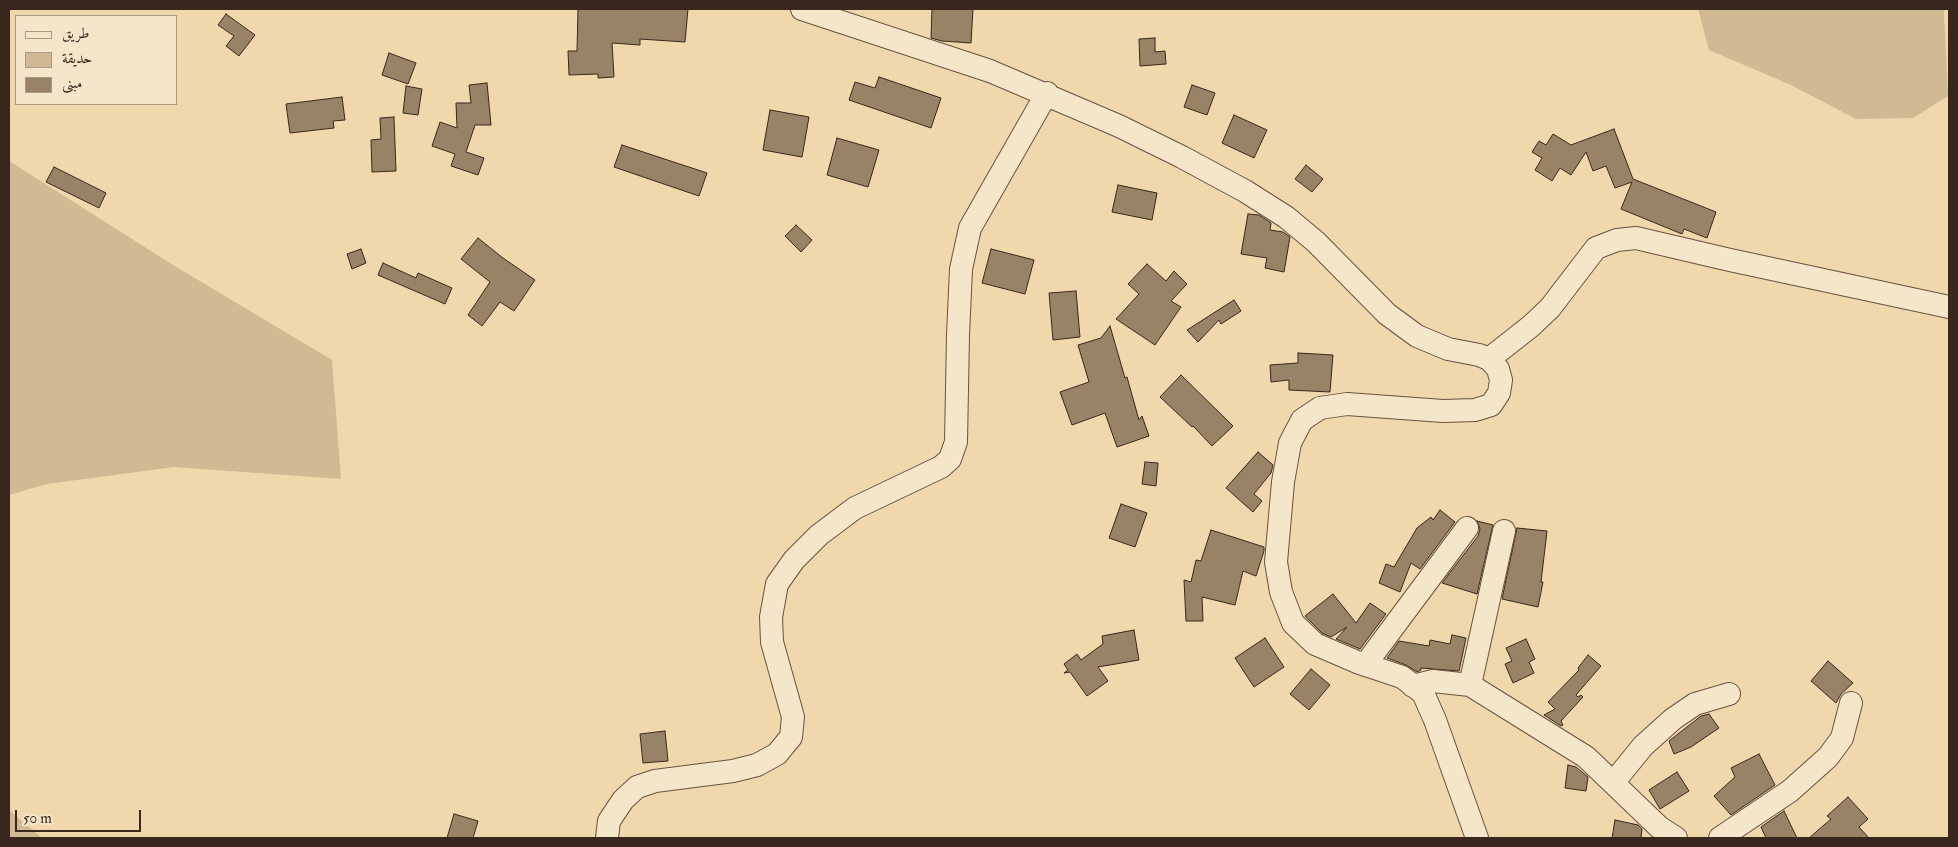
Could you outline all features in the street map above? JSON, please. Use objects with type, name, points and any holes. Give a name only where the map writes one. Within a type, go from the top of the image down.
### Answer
[{"type":"street","points":[[802,9],[981,68],[1047,94],[1118,126],[1246,191],[1286,217],[1316,242],[1387,314],[1417,336],[1448,349],[1489,359],[1498,369],[1501,380],[1500,393],[1491,405],[1475,410],[1443,411],[1347,404],[1320,408],[1302,420],[1290,443],[1283,482],[1276,562],[1281,592],[1293,623],[1315,644],[1365,665],[1402,677],[1423,693],[1435,720],[1477,838]]},
{"type":"street","points":[[607,838],[610,821],[623,800],[637,788],[655,781],[733,771],[757,764],[777,754],[791,737],[793,717],[772,642],[771,617],[777,584],[794,560],[819,535],[855,508],[941,467],[950,459],[956,442],[961,269],[970,228],[1047,94]]},
{"type":"street","points":[[1489,359],[1532,326],[1550,308],[1596,248],[1616,240],[1636,238],[1949,307]]},
{"type":"street","points":[[1365,665],[1467,528]]},
{"type":"street","points":[[1470,685],[1504,531]]},
{"type":"street","points":[[1414,686],[1432,681],[1470,685],[1586,757],[1659,826],[1676,838]]},
{"type":"street","points":[[1613,783],[1643,746],[1672,719],[1695,704],[1729,694]]},
{"type":"street","points":[[1720,838],[1790,791],[1828,757],[1842,738],[1850,703]]},
{"type":"green space","points":[[1698,9],[1945,9],[1948,96],[1913,118],[1856,119],[1791,85],[1709,50]]},
{"type":"green space","points":[[9,161],[173,265],[332,360],[341,479],[174,467],[47,484],[9,495]]},
{"type":"green space","points":[[9,810],[42,838],[9,838]]},
{"type":"building","points":[[578,9],[688,9],[685,42],[640,39],[640,45],[612,43],[614,77],[598,78],[598,74],[569,75],[568,51],[577,51]]},
{"type":"building","points":[[932,9],[973,9],[971,43],[942,41],[931,38]]},
{"type":"building","points":[[226,14],[255,35],[239,56],[226,46],[234,36],[218,25]]},
{"type":"building","points":[[1155,38],[1155,52],[1165,51],[1166,64],[1140,66],[1139,39]]},
{"type":"building","points":[[389,53],[416,63],[408,84],[382,75]]},
{"type":"building","points":[[879,77],[941,98],[931,128],[849,100],[855,82],[875,88]]},
{"type":"building","points":[[487,83],[491,125],[475,125],[466,152],[484,158],[478,175],[451,166],[455,154],[432,146],[440,122],[457,128],[456,103],[471,103],[469,85]]},
{"type":"building","points":[[1192,85],[1215,93],[1207,115],[1184,107]]},
{"type":"building","points":[[406,86],[422,89],[418,115],[403,113]]},
{"type":"building","points":[[342,97],[345,120],[333,121],[334,128],[290,133],[286,104]]},
{"type":"building","points":[[770,110],[809,117],[802,157],[763,150]]},
{"type":"building","points":[[1234,115],[1267,130],[1254,158],[1222,143]]},
{"type":"building","points":[[394,117],[396,171],[372,172],[371,140],[381,139],[380,118]]},
{"type":"building","points":[[1614,129],[1633,179],[1716,212],[1707,238],[1684,229],[1682,234],[1621,209],[1632,182],[1615,188],[1606,166],[1593,171],[1586,152],[1571,175],[1560,168],[1552,181],[1535,170],[1542,158],[1532,152],[1539,141],[1546,145],[1553,134],[1571,145]]},
{"type":"building","points":[[837,138],[879,150],[868,187],[827,175]]},
{"type":"building","points":[[622,145],[707,173],[699,196],[614,167]]},
{"type":"building","points":[[1306,165],[1323,179],[1312,192],[1295,179]]},
{"type":"building","points":[[54,167],[106,193],[99,208],[46,182]]},
{"type":"building","points":[[1118,185],[1157,193],[1152,220],[1112,212]]},
{"type":"building","points":[[1248,214],[1259,215],[1271,223],[1270,230],[1283,232],[1290,237],[1284,272],[1265,268],[1267,258],[1241,254]]},
{"type":"building","points":[[796,225],[812,240],[801,252],[785,236]]},
{"type":"building","points":[[478,238],[535,280],[514,311],[500,302],[482,326],[468,315],[490,282],[461,259]]},
{"type":"building","points":[[361,249],[366,263],[352,269],[347,254]]},
{"type":"building","points":[[991,249],[1034,260],[1025,294],[982,283]]},
{"type":"building","points":[[383,263],[416,278],[418,273],[452,288],[445,304],[378,275]]},
{"type":"building","points":[[1147,264],[1166,281],[1174,271],[1187,284],[1171,301],[1181,307],[1155,345],[1116,319],[1139,294],[1128,284]]},
{"type":"building","points":[[1076,291],[1080,337],[1053,340],[1049,293]]},
{"type":"building","points":[[1234,300],[1241,311],[1221,324],[1219,320],[1198,342],[1187,330]]},
{"type":"building","points":[[1110,326],[1139,420],[1142,416],[1149,436],[1117,447],[1105,413],[1072,425],[1060,392],[1089,382],[1078,345],[1101,338]]},
{"type":"building","points":[[1298,353],[1333,355],[1330,392],[1289,390],[1289,380],[1271,382],[1270,365],[1298,363]]},
{"type":"building","points":[[1181,375],[1233,426],[1212,446],[1193,426],[1160,397]]},
{"type":"building","points":[[1258,452],[1273,465],[1271,473],[1254,494],[1262,501],[1253,512],[1226,488]]},
{"type":"building","points":[[1145,462],[1158,463],[1156,486],[1142,484]]},
{"type":"building","points":[[1121,504],[1147,513],[1135,547],[1109,538]]},
{"type":"building","points":[[1440,510],[1455,522],[1420,569],[1411,563],[1400,592],[1379,583],[1386,564],[1394,567],[1417,528],[1431,517],[1433,520]]},
{"type":"building","points":[[1477,521],[1493,525],[1477,594],[1442,583],[1478,536],[1480,529]]},
{"type":"building","points":[[1517,528],[1547,531],[1541,582],[1543,582],[1538,607],[1502,599]]},
{"type":"building","points":[[1211,530],[1264,547],[1264,551],[1256,576],[1243,571],[1235,605],[1202,597],[1203,621],[1186,621],[1184,580],[1191,582],[1196,560],[1201,561]]},
{"type":"building","points":[[1333,594],[1356,623],[1370,603],[1386,614],[1360,649],[1336,639],[1347,627],[1331,637],[1322,633],[1305,616]]},
{"type":"building","points":[[1134,630],[1139,660],[1098,667],[1108,681],[1087,696],[1070,672],[1064,673],[1068,670],[1064,664],[1077,654],[1081,660],[1103,644],[1102,636]]},
{"type":"building","points":[[1452,635],[1466,638],[1459,671],[1421,668],[1417,672],[1406,665],[1387,658],[1399,641],[1429,646],[1430,640],[1450,644]]},
{"type":"building","points":[[1265,638],[1284,667],[1254,687],[1235,658]]},
{"type":"building","points":[[1526,639],[1535,659],[1529,662],[1534,673],[1513,683],[1505,664],[1512,661],[1506,648]]},
{"type":"building","points":[[1588,655],[1601,666],[1576,695],[1583,697],[1561,721],[1563,725],[1561,726],[1544,715],[1555,709],[1548,702],[1579,670],[1578,668]]},
{"type":"building","points":[[1828,661],[1853,683],[1841,694],[1836,703],[1811,681]]},
{"type":"building","points":[[1311,669],[1330,685],[1309,710],[1290,694]]},
{"type":"building","points":[[1709,714],[1719,728],[1691,747],[1674,754],[1669,741],[1701,716]]},
{"type":"building","points":[[665,731],[668,761],[643,763],[640,734]]},
{"type":"building","points":[[1759,754],[1775,785],[1731,815],[1714,796],[1735,777],[1731,768]]},
{"type":"building","points":[[1568,765],[1576,767],[1588,777],[1586,791],[1565,788]]},
{"type":"building","points":[[1677,772],[1689,791],[1660,809],[1649,790]]},
{"type":"building","points":[[1848,797],[1868,819],[1859,827],[1869,838],[1809,838],[1831,819],[1827,816]]},
{"type":"building","points":[[1784,811],[1797,838],[1766,838],[1761,827]]},
{"type":"building","points":[[454,814],[478,821],[473,838],[447,838]]},
{"type":"building","points":[[1615,820],[1638,825],[1642,829],[1641,838],[1612,838]]}]
